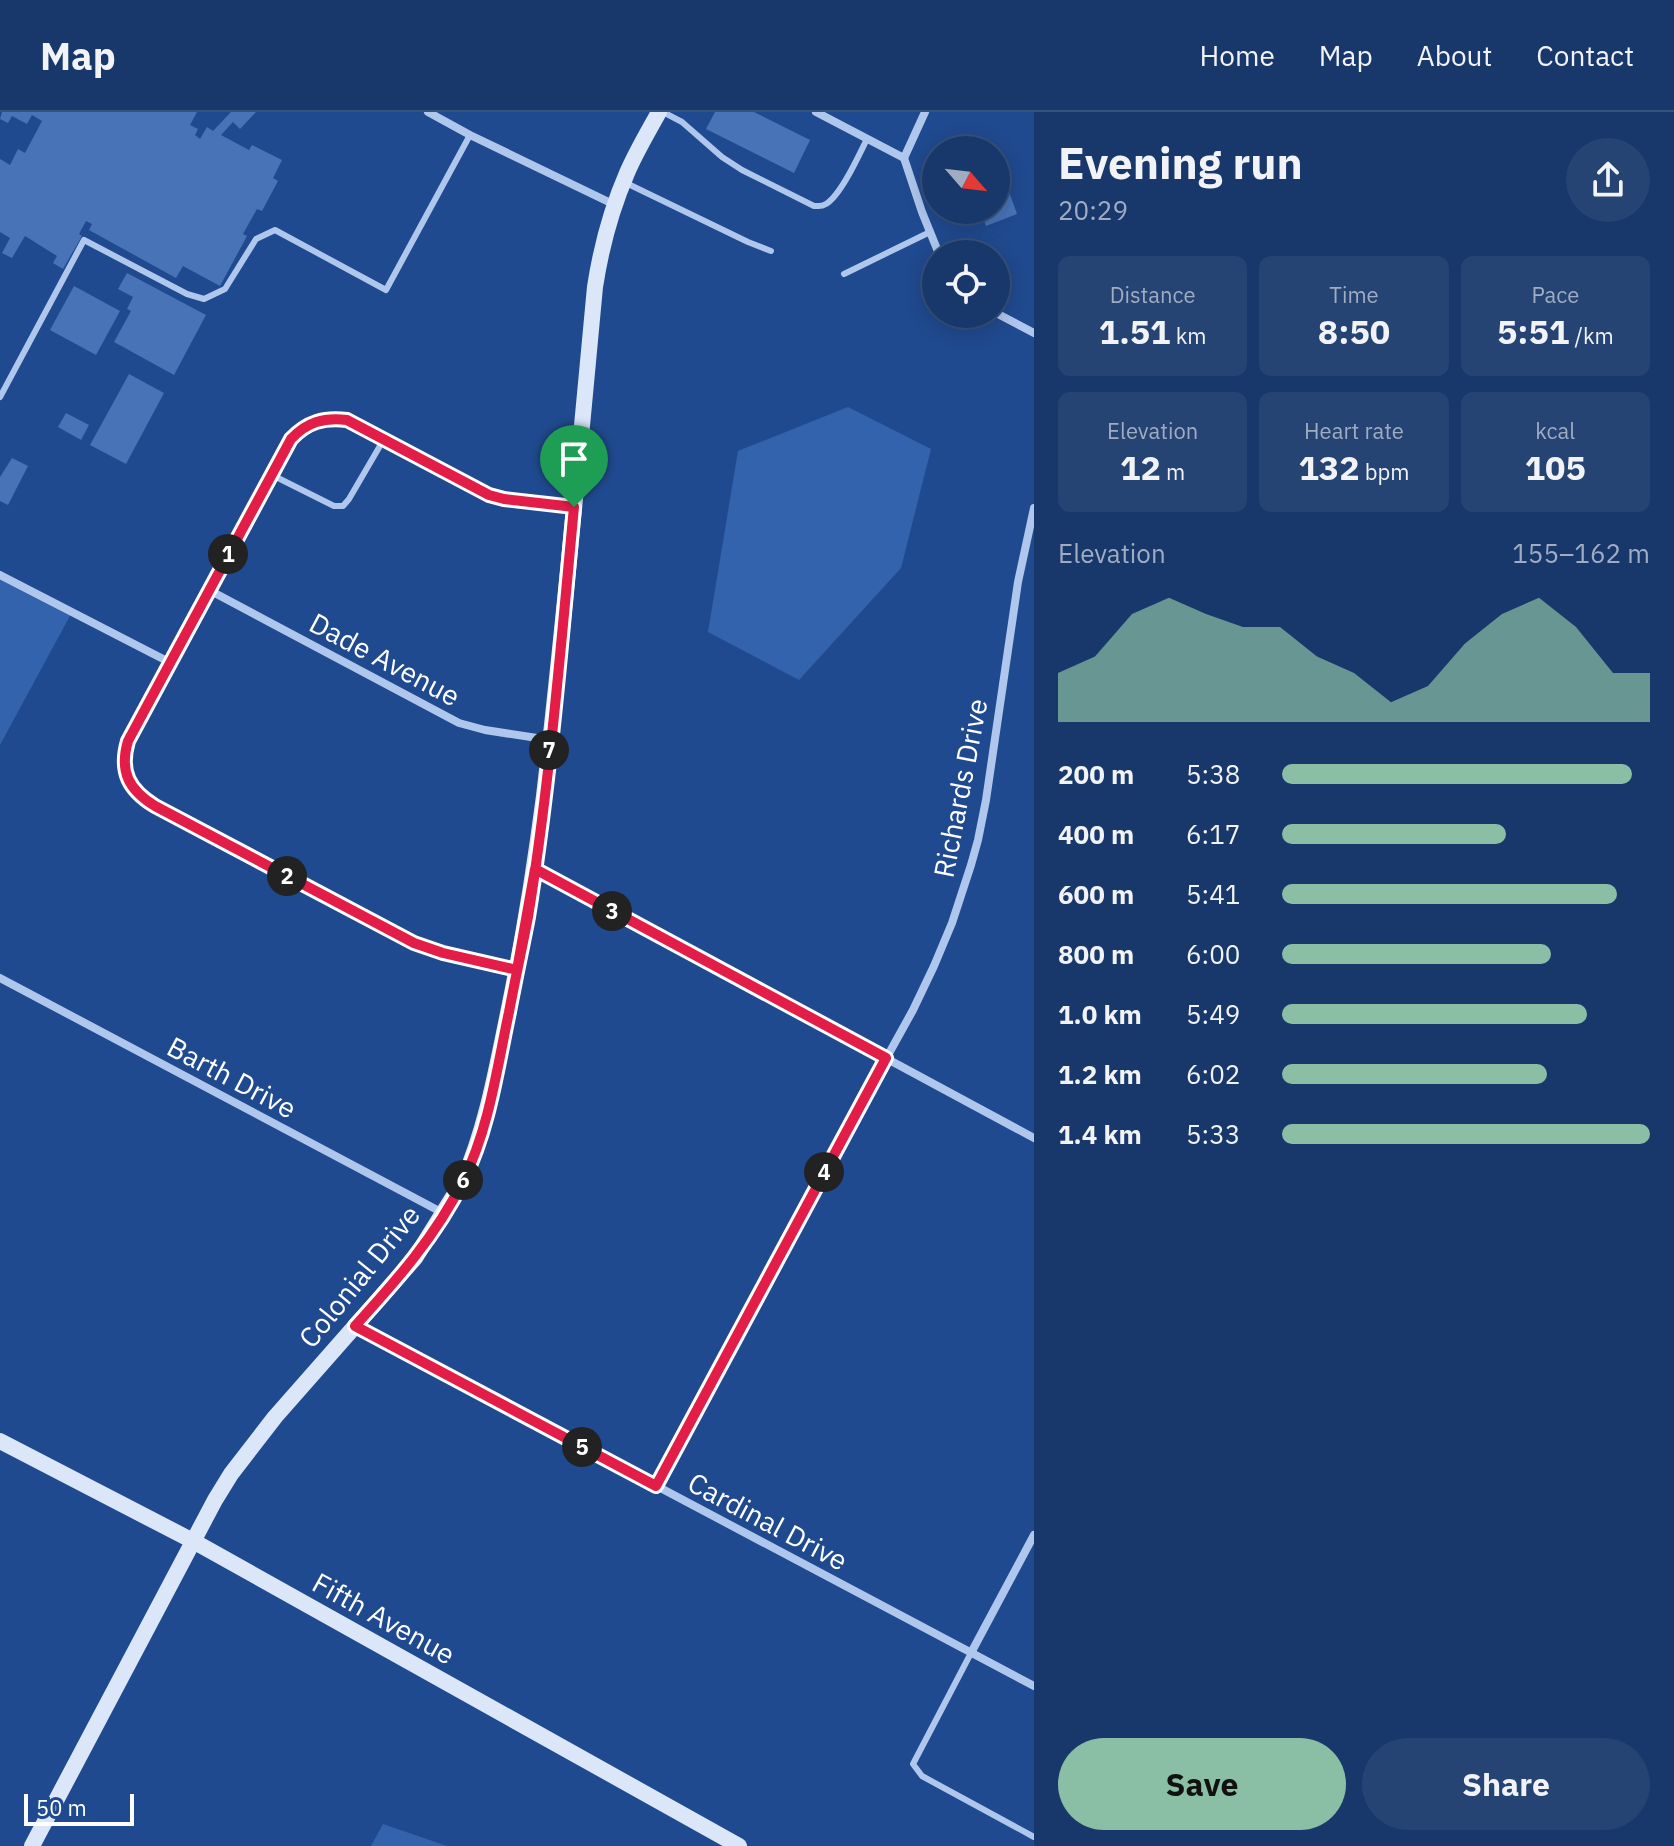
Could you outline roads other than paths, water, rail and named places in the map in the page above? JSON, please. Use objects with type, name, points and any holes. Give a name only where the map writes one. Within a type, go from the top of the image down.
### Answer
[{"type":"street","points":[[428,112],[615,205]]},
{"type":"street","name":"Colonial Drive","points":[[32,1846],[231,1474],[275,1417],[415,1258],[463,1181],[484,1124],[535,869],[595,287],[615,205],[661,112]]},
{"type":"street","points":[[816,112],[904,158],[933,240]]},
{"type":"street","points":[[904,158],[925,112]]},
{"type":"street","points":[[1010,320],[1034,333]]},
{"type":"street","points":[[517,970],[414,943],[144,799],[128,779],[124,753],[169,662],[291,439],[308,425],[332,418],[347,420],[489,495],[574,507]]},
{"type":"street","name":"Richards Drive","points":[[656,1486],[913,1010],[952,923],[971,865],[986,800],[1018,582],[1034,508]]},
{"type":"street","points":[[0,575],[169,662]]},
{"type":"street","name":"Dade Avenue","points":[[209,590],[459,723],[550,740]]},
{"type":"street","points":[[535,869],[1034,1138]]},
{"type":"street","name":"Barth Drive","points":[[0,978],[443,1214]]},
{"type":"street","name":"Cardinal Drive","points":[[355,1326],[1034,1686]]},
{"type":"street","name":"Fifth Avenue","points":[[0,1441],[193,1541],[739,1846]]},
{"type":"street","points":[[971,1653],[1034,1535]]},
{"type":"lane","points":[[661,112],[682,122],[742,170],[814,206],[828,204],[836,194],[867,139]]},
{"type":"lane","points":[[0,397],[84,240],[187,294],[204,299],[225,289],[256,239],[275,230],[386,290],[470,135]]},
{"type":"lane","points":[[624,182],[771,251]]},
{"type":"lane","points":[[844,274],[930,232]]},
{"type":"lane","points":[[272,475],[334,506],[343,506],[384,439]]},
{"type":"lane","points":[[971,1653],[913,1764],[922,1776],[1034,1837]]}]
